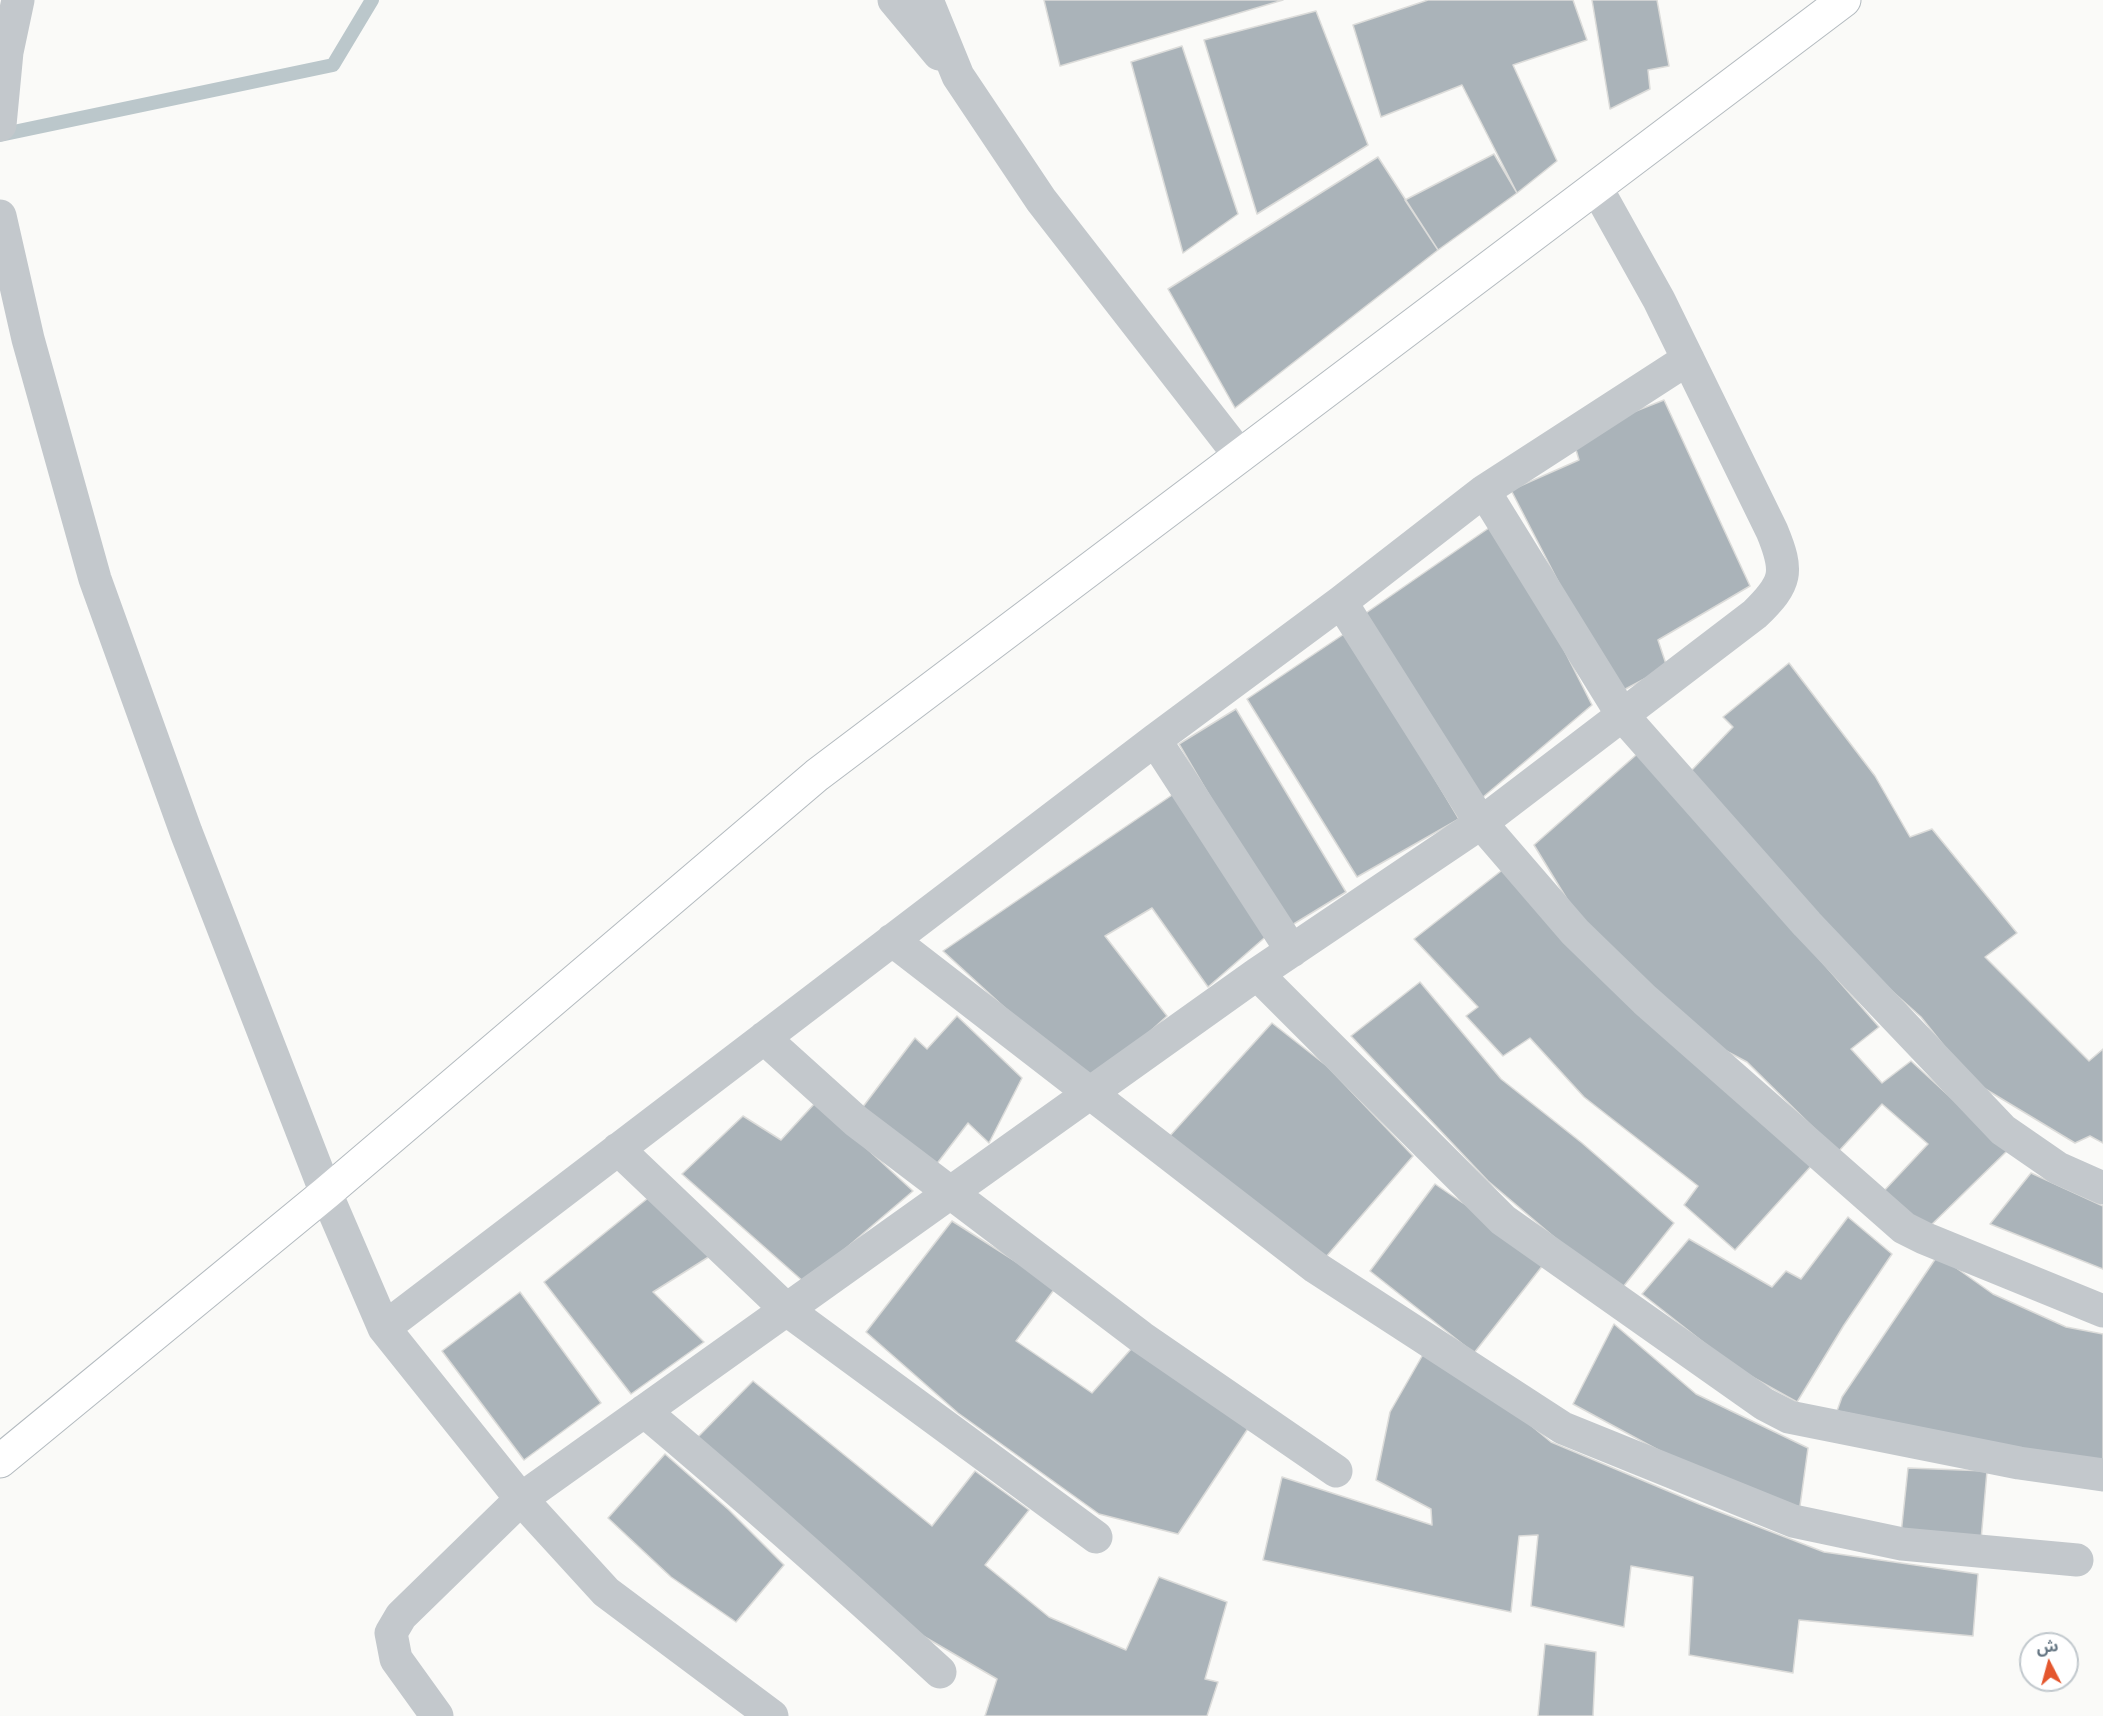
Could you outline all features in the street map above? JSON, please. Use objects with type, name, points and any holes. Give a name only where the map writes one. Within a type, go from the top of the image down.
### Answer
[{"type":"street","points":[[0,125],[7,52],[18,0]]},
{"type":"street","points":[[894,0],[958,76],[1041,201],[1240,456]]},
{"type":"street","points":[[927,0],[958,76]]},
{"type":"street","points":[[0,1461],[326,1193],[817,776],[1844,0]]},
{"type":"street","points":[[437,1716],[396,1659],[391,1633],[401,1616],[521,1499],[950,1192],[1092,1094],[1257,974],[1481,823],[1755,614],[1773,596],[1783,574],[1781,554],[1772,531],[1659,300],[1596,187]]},
{"type":"street","points":[[0,216],[28,339],[95,579],[186,832],[326,1193],[384,1328],[521,1499],[606,1592],[772,1716]]},
{"type":"street","points":[[384,1328],[1484,491],[1688,359]]},
{"type":"street","points":[[1484,491],[1623,716],[1807,924],[2002,1130],[2058,1168],[2103,1188]]},
{"type":"street","points":[[1341,602],[1481,823],[1575,932],[1645,1000],[1904,1228],[2103,1311]]},
{"type":"street","points":[[1155,740],[1292,951]]},
{"type":"street","points":[[892,940],[1315,1267],[1563,1428],[1793,1521],[1902,1544],[2077,1560]]},
{"type":"street","points":[[1257,974],[1503,1220],[1764,1404],[1789,1417],[2019,1463],[2103,1475]]},
{"type":"street","points":[[764,1038],[856,1122],[1141,1337],[1336,1471]]},
{"type":"street","points":[[618,1149],[787,1310],[1096,1537]]},
{"type":"street","points":[[644,1411],[809,1552],[940,1672]]},
{"type":"building","points":[[1044,0],[1283,0],[1060,66]]},
{"type":"building","points":[[1428,0],[1573,0],[1587,40],[1513,65],[1557,161],[1517,193],[1462,85],[1381,117],[1353,25]]},
{"type":"building","points":[[1592,0],[1657,0],[1669,66],[1648,70],[1650,89],[1610,109]]},
{"type":"building","points":[[1316,11],[1368,145],[1257,214],[1204,40]]},
{"type":"building","points":[[1182,46],[1238,214],[1183,253],[1131,62]]},
{"type":"building","points":[[1494,154],[1517,193],[1438,250],[1405,200]]},
{"type":"building","points":[[1378,157],[1438,250],[1235,408],[1168,289]]},
{"type":"building","points":[[1664,400],[1750,586],[1658,640],[1667,667],[1616,694],[1511,490],[1579,460],[1572,436]]},
{"type":"building","points":[[1499,521],[1592,705],[1476,803],[1363,615]]},
{"type":"building","points":[[1347,632],[1459,819],[1357,877],[1247,699]]},
{"type":"building","points":[[1789,663],[1875,776],[1910,837],[1932,829],[2017,933],[1985,957],[2089,1061],[2103,1049],[2103,1143],[2090,1136],[2075,1143],[1972,1081],[1921,1017],[1817,924],[1691,771],[1733,727],[1723,717]]},
{"type":"building","points":[[1236,709],[1346,892],[1287,928],[1179,744]]},
{"type":"building","points":[[1644,748],[1722,848],[1879,1027],[1851,1049],[1882,1083],[1911,1061],[2008,1150],[1925,1231],[1882,1193],[1928,1144],[1882,1104],[1838,1152],[1747,1062],[1696,1035],[1595,945],[1534,845]]},
{"type":"building","points":[[1178,791],[1270,933],[1208,987],[1152,908],[1105,936],[1167,1016],[1090,1086],[943,951]]},
{"type":"building","points":[[1510,864],[1812,1165],[1735,1250],[1684,1205],[1698,1186],[1584,1097],[1530,1038],[1503,1056],[1466,1016],[1478,1007],[1414,939]]},
{"type":"building","points":[[1420,982],[1501,1079],[1582,1143],[1674,1223],[1619,1292],[1488,1181],[1351,1036]]},
{"type":"building","points":[[957,1016],[1022,1078],[989,1143],[968,1123],[932,1170],[862,1108],[915,1038],[927,1049]]},
{"type":"building","points":[[1272,1023],[1327,1066],[1413,1156],[1325,1258],[1168,1138]]},
{"type":"building","points":[[816,1102],[913,1191],[805,1283],[682,1174],[743,1116],[781,1140]]},
{"type":"building","points":[[2031,1173],[2103,1206],[2103,1269],[1990,1224]]},
{"type":"building","points":[[1435,1184],[1547,1260],[1474,1353],[1370,1271]]},
{"type":"building","points":[[658,1190],[718,1251],[653,1292],[704,1342],[631,1394],[544,1282]]},
{"type":"building","points":[[1848,1217],[1892,1254],[1844,1325],[1797,1402],[1736,1368],[1642,1294],[1689,1239],[1772,1287],[1786,1271],[1801,1279]]},
{"type":"building","points":[[952,1221],[1056,1287],[1016,1341],[1092,1393],[1132,1348],[1251,1424],[1178,1534],[1099,1514],[958,1413],[866,1332]]},
{"type":"building","points":[[1938,1255],[1993,1294],[2066,1327],[2103,1334],[2103,1465],[1837,1411],[1842,1397]]},
{"type":"building","points":[[520,1292],[601,1403],[524,1460],[442,1351]]},
{"type":"building","points":[[1614,1324],[1696,1394],[1808,1448],[1799,1513],[1710,1478],[1573,1404]]},
{"type":"building","points":[[1425,1351],[1500,1400],[1551,1442],[1699,1504],[1824,1552],[1978,1574],[1973,1636],[1799,1620],[1793,1673],[1689,1655],[1693,1577],[1631,1566],[1624,1627],[1531,1606],[1538,1535],[1519,1536],[1511,1612],[1263,1560],[1282,1477],[1432,1525],[1431,1509],[1376,1480],[1390,1412]]},
{"type":"building","points":[[753,1381],[932,1526],[975,1471],[1029,1510],[985,1565],[1049,1617],[1126,1650],[1159,1577],[1227,1602],[1205,1679],[1218,1682],[1207,1716],[985,1716],[997,1679],[899,1622],[694,1441]]},
{"type":"building","points":[[665,1454],[729,1510],[784,1565],[736,1622],[671,1577],[608,1518]]},
{"type":"building","points":[[1908,1468],[1987,1471],[1981,1540],[1901,1534]]},
{"type":"building","points":[[1545,1644],[1596,1652],[1593,1716],[1538,1716]]},
{"type":"waterway","points":[[0,135],[333,65],[372,0]]}]
